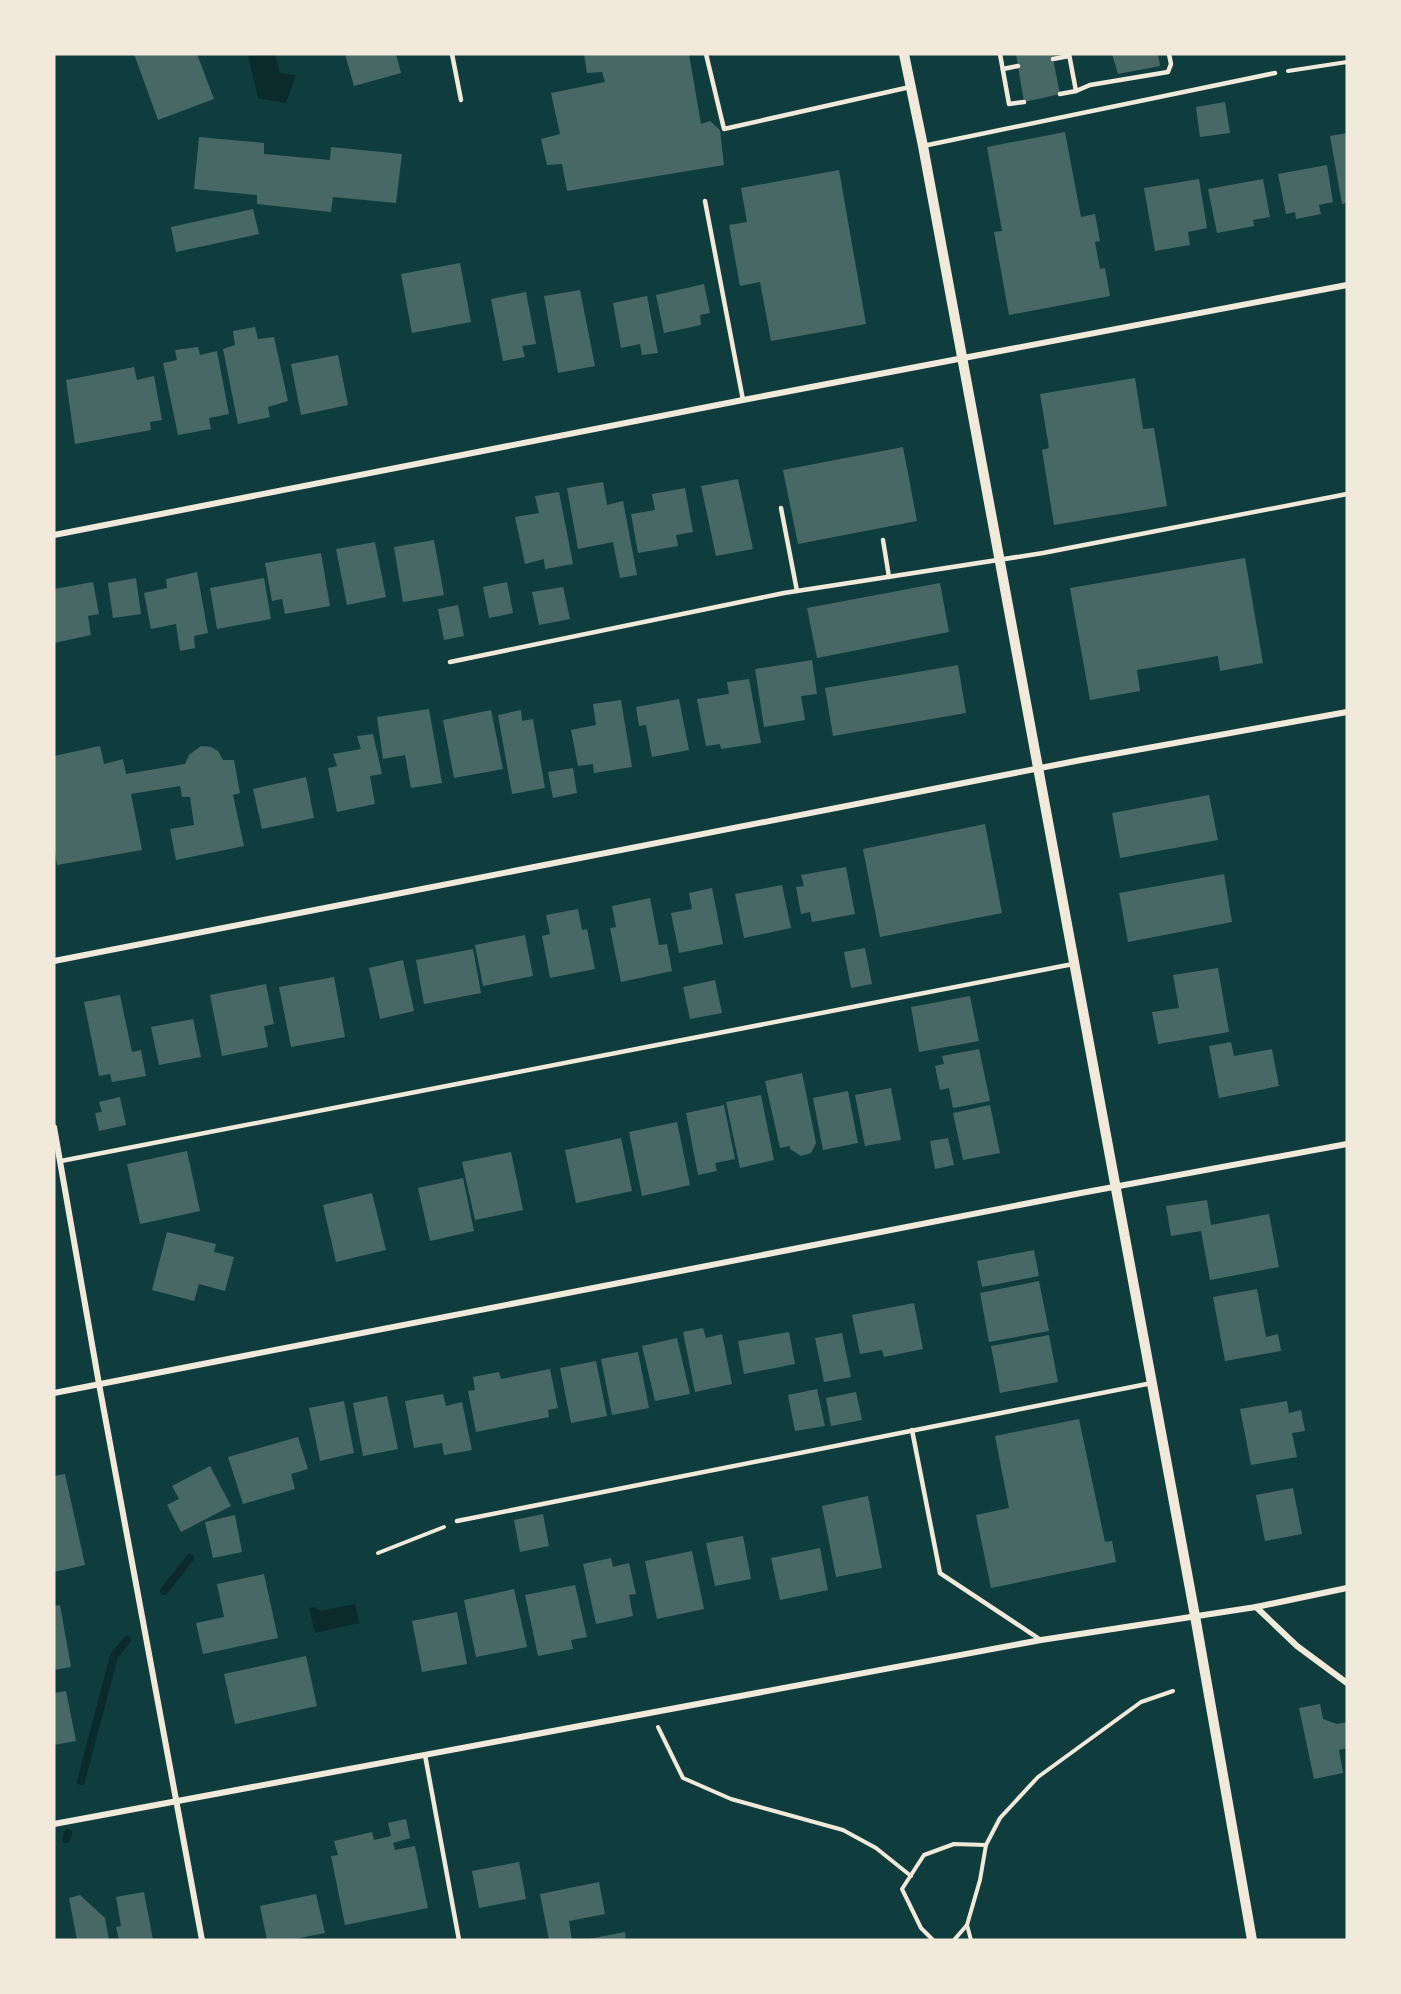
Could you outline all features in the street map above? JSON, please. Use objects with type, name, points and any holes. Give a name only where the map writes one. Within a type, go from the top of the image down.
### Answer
[{"type":"street","points":[[904,54],[1039,768],[1073,964],[1195,1616],[1252,1940]]},
{"type":"street","points":[[54,535],[1347,285]]},
{"type":"street","points":[[54,962],[1039,768],[1347,712]]},
{"type":"street","points":[[54,1127],[202,1940]]},
{"type":"street","points":[[54,1393],[1347,1144]]},
{"type":"street","points":[[54,1824],[1041,1640],[1256,1607],[1347,1588]]},
{"type":"street","points":[[1256,1607],[1297,1646],[1347,1683]]},
{"type":"lane","points":[[452,54],[461,99]]},
{"type":"lane","points":[[706,54],[724,129],[910,87]]},
{"type":"lane","points":[[1000,54],[1009,104],[1024,102]]},
{"type":"lane","points":[[1060,94],[1090,85],[1167,72],[1171,64],[1169,54]]},
{"type":"lane","points":[[1053,59],[1069,55],[1076,91]]},
{"type":"lane","points":[[1003,69],[1018,66]]},
{"type":"lane","points":[[923,146],[1275,73]]},
{"type":"lane","points":[[705,201],[743,400]]},
{"type":"lane","points":[[450,662],[797,591],[1000,560],[1347,494]]},
{"type":"lane","points":[[781,508],[797,591]]},
{"type":"lane","points":[[883,540],[890,577]]},
{"type":"lane","points":[[61,1161],[1073,964]]},
{"type":"lane","points":[[457,1521],[1152,1383]]},
{"type":"lane","points":[[912,1430],[940,1573],[1041,1640]]},
{"type":"lane","points":[[424,1755],[459,1940]]},
{"type":"path","points":[[1275,73],[1347,62]]},
{"type":"path","points":[[378,1552],[457,1521]]},
{"type":"path","points":[[954,1940],[967,1925],[980,1880],[986,1845],[1000,1818],[1038,1777],[1141,1702],[1173,1691]]},
{"type":"path","points":[[652,1713],[683,1778],[731,1799],[843,1830],[876,1848],[911,1876]]},
{"type":"path","points":[[933,1940],[921,1928],[902,1889],[924,1855],[954,1844],[986,1845]]},
{"type":"path","points":[[967,1925],[971,1940]]},
{"type":"water","points":[[275,54],[280,73],[296,75],[286,103],[258,98],[248,56]]},
{"type":"water","points":[[355,1604],[359,1623],[315,1633],[309,1608],[315,1607],[320,1611]]},
{"type":"building","points":[[134,54],[197,54],[214,99],[158,120]]},
{"type":"building","points":[[345,54],[396,54],[401,73],[354,86]]},
{"type":"building","points":[[584,54],[689,54],[701,124],[710,121],[720,130],[724,165],[567,191],[562,164],[547,165],[541,139],[560,134],[551,93],[605,82],[602,72],[587,73]]},
{"type":"building","points":[[1016,54],[1052,54],[1060,94],[1024,102]]},
{"type":"building","points":[[1112,54],[1158,54],[1160,66],[1118,74]]},
{"type":"building","points":[[1225,102],[1230,133],[1200,137],[1196,107]]},
{"type":"building","points":[[1065,132],[1081,217],[1095,214],[1100,241],[1095,242],[1100,269],[1105,268],[1110,296],[1009,315],[994,232],[1002,231],[987,147]]},
{"type":"building","points":[[1347,133],[1347,203],[1342,204],[1330,136]]},
{"type":"building","points":[[199,137],[264,143],[264,154],[330,160],[331,147],[402,154],[396,203],[333,197],[331,212],[257,204],[257,195],[194,189]]},
{"type":"building","points":[[1327,165],[1333,202],[1319,205],[1321,214],[1296,219],[1295,212],[1286,214],[1278,174]]},
{"type":"building","points":[[839,170],[866,324],[771,341],[760,282],[740,286],[729,225],[747,222],[741,188]]},
{"type":"building","points":[[1199,179],[1207,228],[1188,232],[1190,245],[1155,251],[1144,188]]},
{"type":"building","points":[[1263,179],[1270,217],[1253,220],[1254,226],[1217,233],[1208,189]]},
{"type":"building","points":[[253,209],[259,234],[176,252],[171,227]]},
{"type":"building","points":[[460,263],[471,322],[412,333],[401,274]]},
{"type":"building","points":[[704,284],[710,313],[700,315],[701,325],[664,333],[656,295]]},
{"type":"building","points":[[580,290],[595,366],[558,373],[544,296]]},
{"type":"building","points":[[526,292],[536,344],[522,346],[525,357],[503,361],[491,299]]},
{"type":"building","points":[[647,296],[658,353],[642,355],[640,344],[621,348],[613,303]]},
{"type":"building","points":[[255,327],[258,339],[274,337],[288,401],[268,407],[270,417],[238,424],[223,349],[235,345],[233,331]]},
{"type":"building","points":[[198,347],[200,355],[217,351],[229,414],[209,418],[211,429],[178,435],[163,363],[177,360],[175,350]]},
{"type":"building","points":[[338,355],[348,405],[301,415],[291,364]]},
{"type":"building","points":[[134,367],[137,380],[154,376],[162,420],[150,422],[151,430],[75,444],[66,380]]},
{"type":"building","points":[[1135,378],[1143,429],[1154,428],[1167,506],[1054,525],[1042,450],[1049,448],[1040,394]]},
{"type":"building","points":[[903,447],[917,521],[798,544],[783,470]]},
{"type":"building","points":[[738,479],[753,549],[716,556],[701,486]]},
{"type":"building","points":[[603,482],[607,505],[623,501],[637,575],[620,578],[613,542],[578,549],[567,488]]},
{"type":"building","points":[[685,488],[693,532],[676,535],[678,546],[638,553],[631,514],[655,510],[652,494]]},
{"type":"building","points":[[559,492],[573,564],[545,569],[544,559],[525,564],[515,517],[539,513],[535,496]]},
{"type":"building","points":[[434,540],[444,595],[403,602],[394,547]]},
{"type":"building","points":[[375,542],[386,597],[347,605],[336,549]]},
{"type":"building","points":[[321,553],[330,606],[285,614],[282,599],[272,601],[265,563]]},
{"type":"building","points":[[1245,558],[1263,663],[1220,671],[1218,656],[1137,670],[1140,691],[1090,700],[1070,588]]},
{"type":"building","points":[[197,572],[208,633],[194,636],[195,648],[180,651],[176,624],[151,629],[144,593],[167,588],[166,579]]},
{"type":"building","points":[[136,578],[141,614],[113,618],[108,583]]},
{"type":"building","points":[[264,578],[271,619],[217,629],[210,588]]},
{"type":"building","points":[[93,582],[99,614],[88,616],[91,635],[54,643],[54,589]]},
{"type":"building","points":[[507,582],[513,613],[489,618],[483,587]]},
{"type":"building","points":[[940,583],[949,632],[817,658],[807,608]]},
{"type":"building","points":[[563,587],[570,619],[539,625],[532,592]]},
{"type":"building","points":[[458,605],[464,636],[444,640],[438,609]]},
{"type":"building","points":[[812,660],[817,694],[801,696],[805,720],[764,727],[755,669]]},
{"type":"building","points":[[958,665],[966,713],[833,736],[825,688]]},
{"type":"building","points":[[749,679],[761,743],[721,749],[720,744],[706,746],[697,699],[729,694],[727,682]]},
{"type":"building","points":[[679,699],[689,750],[652,757],[646,725],[639,726],[636,707]]},
{"type":"building","points":[[621,700],[632,767],[594,773],[593,764],[578,766],[571,730],[596,725],[593,704]]},
{"type":"building","points":[[429,709],[442,783],[411,788],[405,755],[383,759],[377,717]]},
{"type":"building","points":[[491,710],[503,769],[454,778],[443,720]]},
{"type":"building","points":[[521,710],[522,721],[533,719],[545,788],[512,794],[498,715]]},
{"type":"building","points":[[373,734],[382,774],[370,776],[375,804],[337,812],[328,768],[337,766],[333,754],[361,749],[357,736]]},
{"type":"building","points":[[100,746],[104,764],[123,759],[126,774],[185,764],[189,755],[201,746],[211,747],[218,751],[223,760],[234,760],[240,793],[233,795],[244,846],[176,860],[170,829],[194,825],[190,797],[182,797],[180,786],[131,794],[142,850],[57,865],[54,846],[54,756]]},
{"type":"building","points":[[573,768],[577,793],[553,798],[548,772]]},
{"type":"building","points":[[306,777],[314,818],[262,829],[253,789]]},
{"type":"building","points":[[1209,795],[1218,840],[1120,858],[1112,813]]},
{"type":"building","points":[[985,824],[1002,913],[880,937],[863,849]]},
{"type":"building","points":[[846,867],[855,914],[812,922],[810,912],[801,914],[796,887],[804,886],[801,875]]},
{"type":"building","points":[[1224,874],[1232,922],[1128,942],[1119,893]]},
{"type":"building","points":[[782,885],[791,928],[744,938],[735,894]]},
{"type":"building","points":[[712,888],[723,944],[679,953],[671,913],[692,909],[689,893]]},
{"type":"building","points":[[650,898],[659,945],[667,944],[672,971],[621,982],[610,928],[616,927],[612,906]]},
{"type":"building","points":[[578,909],[582,930],[587,929],[595,969],[550,978],[542,936],[550,934],[546,915]]},
{"type":"building","points":[[525,935],[533,976],[483,986],[475,945]]},
{"type":"building","points":[[865,948],[872,984],[851,988],[844,952]]},
{"type":"building","points":[[473,949],[481,993],[424,1004],[416,960]]},
{"type":"building","points":[[403,960],[414,1011],[380,1019],[369,968]]},
{"type":"building","points":[[1218,968],[1229,1032],[1158,1044],[1152,1012],[1179,1008],[1173,975]]},
{"type":"building","points":[[334,977],[345,1037],[291,1047],[279,987]]},
{"type":"building","points":[[715,980],[722,1013],[690,1019],[683,987]]},
{"type":"building","points":[[266,984],[274,1024],[264,1026],[268,1047],[222,1056],[210,995]]},
{"type":"building","points":[[120,995],[132,1052],[141,1050],[146,1076],[112,1082],[110,1074],[99,1076],[84,1002]]},
{"type":"building","points":[[970,996],[979,1041],[919,1052],[911,1007]]},
{"type":"building","points":[[193,1019],[201,1057],[159,1065],[151,1027]]},
{"type":"building","points":[[1231,1042],[1234,1056],[1272,1049],[1279,1086],[1219,1098],[1209,1046]]},
{"type":"building","points":[[979,1049],[990,1101],[953,1108],[949,1088],[940,1090],[935,1066],[944,1064],[942,1056]]},
{"type":"building","points":[[802,1073],[816,1143],[811,1153],[801,1156],[790,1149],[790,1146],[780,1148],[765,1081]]},
{"type":"building","points":[[891,1088],[901,1140],[865,1146],[855,1095]]},
{"type":"building","points":[[848,1091],[858,1143],[823,1150],[813,1098]]},
{"type":"building","points":[[761,1095],[774,1160],[740,1168],[726,1102]]},
{"type":"building","points":[[120,1097],[126,1125],[99,1131],[95,1113],[102,1112],[99,1102]]},
{"type":"building","points":[[724,1105],[735,1159],[715,1163],[717,1171],[698,1175],[686,1113]]},
{"type":"building","points":[[990,1105],[1000,1153],[963,1160],[953,1113]]},
{"type":"building","points":[[677,1122],[690,1185],[642,1196],[629,1132]]},
{"type":"building","points":[[621,1138],[632,1191],[576,1203],[565,1150]]},
{"type":"building","points":[[948,1138],[954,1165],[935,1169],[930,1141]]},
{"type":"building","points":[[187,1151],[200,1211],[140,1224],[127,1164]]},
{"type":"building","points":[[511,1152],[523,1210],[475,1220],[462,1162]]},
{"type":"building","points":[[463,1178],[474,1231],[430,1241],[418,1188]]},
{"type":"building","points":[[372,1193],[386,1250],[336,1262],[323,1205]]},
{"type":"building","points":[[1207,1200],[1211,1225],[1269,1214],[1279,1267],[1210,1280],[1201,1231],[1171,1236],[1166,1206]]},
{"type":"building","points":[[167,1232],[216,1244],[214,1252],[234,1257],[225,1291],[199,1284],[194,1301],[152,1290]]},
{"type":"building","points":[[1034,1250],[1039,1276],[982,1287],[977,1261]]},
{"type":"building","points":[[1039,1281],[1049,1331],[989,1342],[980,1293]]},
{"type":"building","points":[[1257,1289],[1266,1337],[1278,1334],[1281,1351],[1225,1361],[1213,1297]]},
{"type":"building","points":[[914,1303],[923,1349],[884,1357],[882,1350],[860,1354],[852,1315]]},
{"type":"building","points":[[703,1328],[706,1338],[722,1334],[732,1384],[695,1392],[683,1332]]},
{"type":"building","points":[[789,1332],[795,1364],[744,1374],[738,1341]]},
{"type":"building","points":[[842,1333],[851,1377],[824,1382],[815,1338]]},
{"type":"building","points":[[1049,1335],[1058,1382],[1000,1393],[991,1346]]},
{"type":"building","points":[[677,1338],[690,1394],[655,1401],[642,1346]]},
{"type":"building","points":[[638,1352],[649,1408],[612,1415],[601,1359]]},
{"type":"building","points":[[596,1361],[607,1416],[571,1423],[560,1368]]},
{"type":"building","points":[[550,1369],[558,1408],[548,1410],[549,1417],[476,1432],[468,1391],[475,1390],[473,1377],[499,1372],[501,1379]]},
{"type":"building","points":[[817,1389],[825,1426],[795,1431],[788,1395]]},
{"type":"building","points":[[856,1392],[862,1420],[831,1426],[826,1398]]},
{"type":"building","points":[[443,1394],[446,1406],[462,1402],[472,1450],[444,1455],[442,1443],[414,1448],[405,1401]]},
{"type":"building","points":[[387,1396],[398,1449],[363,1456],[353,1403]]},
{"type":"building","points":[[344,1401],[354,1453],[320,1461],[309,1408]]},
{"type":"building","points":[[1287,1401],[1289,1413],[1301,1410],[1305,1431],[1292,1433],[1297,1457],[1251,1465],[1240,1409]]},
{"type":"building","points":[[1079,1419],[1105,1542],[1112,1541],[1116,1562],[991,1588],[976,1515],[1009,1508],[995,1436]]},
{"type":"building","points":[[298,1437],[308,1469],[291,1474],[295,1489],[243,1504],[228,1457]]},
{"type":"building","points":[[210,1466],[231,1506],[181,1532],[167,1505],[179,1499],[172,1486]]},
{"type":"building","points":[[65,1474],[85,1565],[54,1572],[54,1476]]},
{"type":"building","points":[[1293,1488],[1302,1534],[1265,1541],[1256,1495]]},
{"type":"building","points":[[868,1496],[882,1568],[836,1577],[822,1506]]},
{"type":"building","points":[[543,1514],[549,1546],[520,1552],[514,1520]]},
{"type":"building","points":[[235,1515],[242,1552],[213,1558],[205,1522]]},
{"type":"building","points":[[743,1536],[751,1579],[715,1586],[706,1543]]},
{"type":"building","points":[[820,1548],[828,1590],[780,1600],[771,1558]]},
{"type":"building","points":[[692,1551],[704,1609],[657,1619],[645,1561]]},
{"type":"building","points":[[611,1558],[613,1567],[629,1563],[636,1594],[629,1595],[633,1616],[596,1624],[583,1564]]},
{"type":"building","points":[[264,1574],[278,1638],[203,1654],[196,1623],[224,1617],[217,1584]]},
{"type":"building","points":[[575,1585],[587,1637],[571,1640],[573,1649],[538,1656],[525,1595]]},
{"type":"building","points":[[514,1589],[527,1647],[476,1657],[464,1600]]},
{"type":"building","points":[[60,1605],[71,1667],[54,1670],[54,1606]]},
{"type":"building","points":[[457,1612],[467,1664],[422,1672],[412,1621]]},
{"type":"building","points":[[306,1656],[317,1706],[235,1724],[224,1674]]},
{"type":"building","points":[[66,1691],[76,1741],[54,1745],[54,1693]]},
{"type":"building","points":[[1320,1704],[1323,1719],[1337,1724],[1347,1722],[1347,1748],[1339,1750],[1343,1773],[1314,1779],[1299,1708]]},
{"type":"building","points":[[406,1819],[410,1838],[393,1843],[395,1850],[415,1846],[428,1908],[345,1925],[331,1856],[338,1855],[334,1841],[372,1832],[374,1840],[391,1836],[388,1823]]},
{"type":"building","points":[[519,1862],[526,1899],[479,1908],[472,1871]]},
{"type":"building","points":[[599,1882],[605,1914],[569,1921],[572,1940],[549,1940],[540,1894]]},
{"type":"building","points":[[144,1892],[153,1940],[119,1940],[116,1927],[121,1926],[116,1897]]},
{"type":"building","points":[[316,1894],[325,1933],[290,1940],[267,1940],[260,1906]]},
{"type":"building","points":[[80,1895],[105,1918],[109,1940],[77,1940],[69,1898]]},
{"type":"building","points":[[625,1932],[626,1940],[589,1940],[589,1939]]},
{"type":"waterway","points":[[164,1591],[190,1558]]},
{"type":"waterway","points":[[81,1781],[114,1656],[127,1640]]},
{"type":"waterway","points":[[66,1839],[68,1833]]}]
